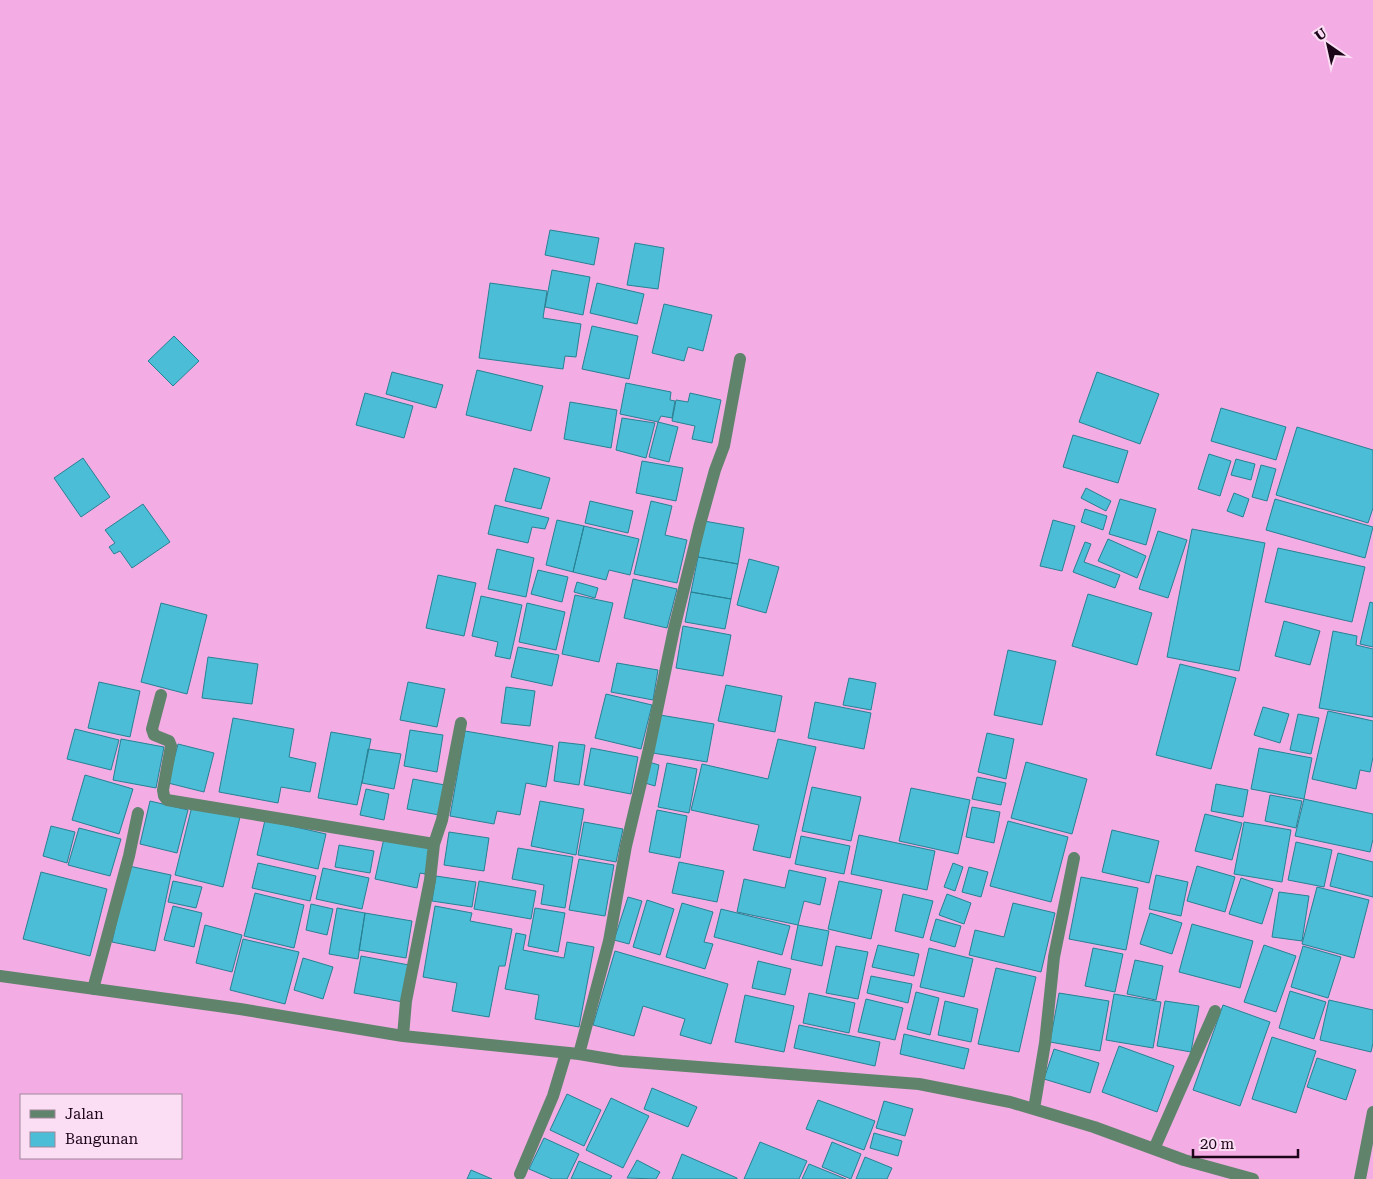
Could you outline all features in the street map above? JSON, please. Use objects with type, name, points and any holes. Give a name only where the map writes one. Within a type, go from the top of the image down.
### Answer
[{"type":"street","points":[[520,1174],[553,1096],[563,1066],[573,1054],[609,941],[626,846],[649,749],[674,629],[700,524],[724,446],[740,359]]},
{"type":"street","points":[[161,695],[152,729],[154,735],[169,741],[171,746],[162,790],[167,800],[434,844]]},
{"type":"street","points":[[403,1036],[406,1001],[430,880],[434,844],[442,820],[461,723]]},
{"type":"street","points":[[93,989],[129,856],[138,813]]},
{"type":"street","points":[[1034,1109],[1045,1043],[1054,957],[1074,858]]},
{"type":"street","points":[[0,976],[240,1009],[403,1036],[621,1060],[919,1084],[1010,1102],[1094,1128],[1184,1160],[1253,1179]]},
{"type":"street","points":[[1154,1149],[1215,1012]]},
{"type":"street","points":[[1360,1179],[1373,1112]]},
{"type":"building","points":[[550,230],[599,238],[594,265],[545,255]]},
{"type":"building","points":[[635,243],[664,248],[658,289],[627,285]]},
{"type":"building","points":[[552,270],[590,277],[583,315],[545,307]]},
{"type":"building","points":[[490,283],[547,291],[543,318],[581,324],[576,357],[565,356],[563,369],[479,358]]},
{"type":"building","points":[[597,283],[644,294],[637,324],[590,313]]},
{"type":"building","points":[[664,304],[712,315],[703,351],[688,347],[684,361],[652,353]]},
{"type":"building","points":[[592,326],[638,336],[629,379],[582,369]]},
{"type":"building","points":[[174,336],[199,361],[173,386],[148,361]]},
{"type":"building","points":[[477,370],[543,386],[531,431],[466,415]]},
{"type":"building","points":[[392,372],[443,385],[436,408],[386,394]]},
{"type":"building","points":[[1097,372],[1159,394],[1140,444],[1079,422]]},
{"type":"building","points":[[626,383],[671,392],[670,400],[675,401],[672,418],[661,416],[658,422],[620,414]]},
{"type":"building","points":[[365,393],[413,406],[404,438],[356,425]]},
{"type":"building","points":[[690,393],[721,400],[712,443],[692,439],[695,426],[672,421],[676,400],[688,402]]},
{"type":"building","points":[[570,402],[617,410],[611,448],[564,439]]},
{"type":"building","points":[[1221,408],[1286,427],[1276,460],[1211,441]]},
{"type":"building","points":[[622,418],[655,423],[646,458],[616,450]]},
{"type":"building","points":[[658,422],[678,427],[669,462],[649,457]]},
{"type":"building","points":[[1297,427],[1373,450],[1373,508],[1368,523],[1276,495]]},
{"type":"building","points":[[1073,435],[1128,451],[1118,483],[1063,467]]},
{"type":"building","points":[[1209,454],[1231,461],[1220,496],[1198,489]]},
{"type":"building","points":[[83,458],[110,497],[81,517],[54,478]]},
{"type":"building","points":[[1236,459],[1255,464],[1251,480],[1231,475]]},
{"type":"building","points":[[642,461],[683,468],[676,501],[636,493]]},
{"type":"building","points":[[1261,465],[1276,469],[1267,501],[1252,497]]},
{"type":"building","points":[[514,468],[550,478],[541,509],[505,501]]},
{"type":"building","points":[[1086,488],[1111,501],[1106,511],[1081,498]]},
{"type":"building","points":[[1234,493],[1249,499],[1243,517],[1227,511]]},
{"type":"building","points":[[1120,499],[1156,509],[1146,545],[1109,534]]},
{"type":"building","points":[[1275,499],[1373,527],[1365,558],[1266,530]]},
{"type":"building","points":[[590,501],[633,511],[628,533],[585,523]]},
{"type":"building","points":[[651,501],[672,506],[665,535],[687,540],[677,583],[634,574]]},
{"type":"building","points":[[143,504],[170,542],[132,568],[120,551],[114,554],[109,547],[115,543],[105,530]]},
{"type":"building","points":[[495,505],[549,518],[545,529],[532,527],[528,543],[488,534]]},
{"type":"building","points":[[1085,509],[1107,516],[1103,530],[1081,522]]},
{"type":"building","points":[[557,520],[584,526],[573,572],[546,565]]},
{"type":"building","points":[[1053,520],[1075,526],[1062,571],[1040,566]]},
{"type":"building","points":[[704,521],[744,528],[738,564],[698,557]]},
{"type":"building","points":[[584,526],[639,539],[630,575],[609,570],[606,580],[573,572]]},
{"type":"building","points":[[1192,529],[1265,543],[1239,671],[1167,657]]},
{"type":"building","points":[[1158,531],[1187,540],[1168,598],[1139,589]]},
{"type":"building","points":[[1108,539],[1146,556],[1137,578],[1098,561]]},
{"type":"building","points":[[1085,542],[1091,544],[1084,562],[1120,575],[1115,588],[1073,572]]},
{"type":"building","points":[[1278,548],[1365,567],[1352,622],[1265,602]]},
{"type":"building","points":[[497,549],[534,558],[526,597],[488,589]]},
{"type":"building","points":[[698,557],[738,564],[731,599],[691,592]]},
{"type":"building","points":[[749,559],[779,567],[766,613],[737,605]]},
{"type":"building","points":[[538,570],[568,577],[562,602],[531,594]]},
{"type":"building","points":[[438,575],[476,583],[464,636],[426,628]]},
{"type":"building","points":[[633,579],[677,589],[667,628],[624,618]]},
{"type":"building","points":[[577,582],[598,588],[595,598],[574,592]]},
{"type":"building","points":[[691,592],[731,599],[725,629],[685,622]]},
{"type":"building","points":[[1088,594],[1152,613],[1137,665],[1072,646]]},
{"type":"building","points":[[575,595],[613,603],[599,662],[562,654]]},
{"type":"building","points":[[481,596],[522,605],[510,659],[495,656],[498,642],[472,636]]},
{"type":"building","points":[[1370,602],[1373,603],[1373,647],[1360,644]]},
{"type":"building","points":[[161,603],[207,615],[187,694],[141,682]]},
{"type":"building","points":[[527,603],[565,612],[556,650],[519,642]]},
{"type":"building","points":[[1284,621],[1320,631],[1310,665],[1275,656]]},
{"type":"building","points":[[683,626],[731,635],[723,676],[676,668]]},
{"type":"building","points":[[1333,631],[1357,636],[1356,645],[1373,649],[1373,717],[1319,708]]},
{"type":"building","points":[[518,647],[559,655],[552,686],[511,677]]},
{"type":"building","points":[[1008,650],[1056,661],[1042,725],[994,715]]},
{"type":"building","points":[[208,657],[258,664],[252,704],[202,698]]},
{"type":"building","points":[[617,663],[658,670],[653,700],[611,692]]},
{"type":"building","points":[[1180,664],[1236,678],[1211,769],[1156,755]]},
{"type":"building","points":[[849,678],[876,683],[871,710],[843,705]]},
{"type":"building","points":[[99,682],[140,691],[130,737],[88,728]]},
{"type":"building","points":[[408,682],[445,689],[437,727],[400,720]]},
{"type":"building","points":[[726,685],[782,696],[775,732],[718,721]]},
{"type":"building","points":[[506,687],[535,691],[530,726],[501,723]]},
{"type":"building","points":[[606,694],[652,705],[641,749],[595,738]]},
{"type":"building","points":[[815,702],[871,713],[864,749],[808,738]]},
{"type":"building","points":[[1263,707],[1289,714],[1280,743],[1254,735]]},
{"type":"building","points":[[1328,711],[1373,721],[1373,757],[1370,772],[1360,770],[1356,789],[1312,779]]},
{"type":"building","points":[[1298,714],[1319,718],[1311,754],[1290,750]]},
{"type":"building","points":[[660,715],[714,724],[707,762],[653,753]]},
{"type":"building","points":[[233,718],[294,729],[289,757],[316,763],[310,792],[281,787],[278,803],[219,792]]},
{"type":"building","points":[[75,729],[119,740],[111,770],[67,759]]},
{"type":"building","points":[[410,730],[443,735],[437,772],[404,766]]},
{"type":"building","points":[[465,731],[553,746],[546,787],[526,783],[520,815],[497,811],[494,824],[450,816]]},
{"type":"building","points":[[331,732],[371,739],[357,805],[318,798]]},
{"type":"building","points":[[987,733],[1014,739],[1006,779],[978,772]]},
{"type":"building","points":[[121,739],[164,747],[156,788],[113,780]]},
{"type":"building","points":[[778,739],[816,747],[790,858],[753,850],[759,825],[691,810],[702,764],[768,779]]},
{"type":"building","points":[[559,742],[585,745],[579,785],[554,781]]},
{"type":"building","points":[[178,744],[214,753],[204,792],[168,783]]},
{"type":"building","points":[[591,748],[638,757],[631,794],[584,785]]},
{"type":"building","points":[[1259,748],[1312,758],[1304,799],[1251,789]]},
{"type":"building","points":[[368,749],[401,754],[394,789],[362,783]]},
{"type":"building","points":[[649,762],[659,765],[655,786],[645,783]]},
{"type":"building","points":[[1026,762],[1087,779],[1072,834],[1011,818]]},
{"type":"building","points":[[667,763],[697,769],[689,813],[658,807]]},
{"type":"building","points":[[85,775],[133,789],[119,834],[72,820]]},
{"type":"building","points":[[977,777],[1006,783],[1001,805],[972,799]]},
{"type":"building","points":[[413,779],[445,785],[439,815],[407,809]]},
{"type":"building","points":[[1216,784],[1248,790],[1243,817],[1211,811]]},
{"type":"building","points":[[812,787],[861,797],[851,841],[802,831]]},
{"type":"building","points":[[911,788],[970,800],[958,854],[899,841]]},
{"type":"building","points":[[366,789],[389,794],[384,820],[360,815]]},
{"type":"building","points":[[1270,795],[1302,801],[1296,828],[1265,821]]},
{"type":"building","points":[[1304,799],[1373,814],[1373,839],[1370,852],[1295,836]]},
{"type":"building","points":[[150,801],[188,810],[177,853],[140,844]]},
{"type":"building","points":[[540,801],[584,809],[576,855],[531,846]]},
{"type":"building","points":[[192,806],[240,817],[223,887],[175,875]]},
{"type":"building","points":[[972,807],[1000,812],[994,843],[966,837]]},
{"type":"building","points":[[657,810],[687,816],[680,858],[649,852]]},
{"type":"building","points":[[1205,814],[1242,823],[1232,860],[1195,851]]},
{"type":"building","points":[[265,820],[326,834],[318,869],[257,855]]},
{"type":"building","points":[[1008,821],[1068,837],[1051,902],[990,886]]},
{"type":"building","points":[[584,822],[623,829],[616,862],[578,855]]},
{"type":"building","points":[[1244,822],[1291,830],[1282,882],[1234,874]]},
{"type":"building","points":[[51,826],[75,832],[67,863],[43,856]]},
{"type":"building","points":[[79,828],[121,839],[110,876],[68,865]]},
{"type":"building","points":[[1112,830],[1159,841],[1149,883],[1102,872]]},
{"type":"building","points":[[449,832],[489,838],[484,871],[444,865]]},
{"type":"building","points":[[859,835],[935,851],[927,890],[851,874]]},
{"type":"building","points":[[801,836],[850,846],[844,874],[795,864]]},
{"type":"building","points":[[384,838],[431,847],[425,874],[420,873],[417,888],[375,879]]},
{"type":"building","points":[[1296,842],[1332,850],[1324,887],[1288,880]]},
{"type":"building","points":[[339,845],[374,851],[370,873],[335,867]]},
{"type":"building","points":[[518,848],[573,857],[565,908],[541,904],[544,885],[512,879]]},
{"type":"building","points":[[1338,853],[1373,862],[1373,897],[1330,886]]},
{"type":"building","points":[[579,859],[614,865],[605,916],[569,910]]},
{"type":"building","points":[[679,862],[724,871],[717,902],[672,893]]},
{"type":"building","points":[[258,863],[316,876],[310,901],[252,888]]},
{"type":"building","points":[[953,863],[963,867],[955,891],[944,887]]},
{"type":"building","points":[[129,866],[171,875],[155,951],[112,942]]},
{"type":"building","points":[[1197,866],[1235,877],[1225,912],[1187,901]]},
{"type":"building","points":[[969,867],[988,872],[981,897],[962,892]]},
{"type":"building","points":[[323,868],[369,878],[362,909],[316,899]]},
{"type":"building","points":[[789,870],[826,878],[820,905],[804,901],[798,925],[737,912],[744,879],[785,888]]},
{"type":"building","points":[[41,872],[107,889],[90,956],[23,939]]},
{"type":"building","points":[[1156,875],[1188,882],[1181,916],[1149,909]]},
{"type":"building","points":[[436,876],[476,882],[472,907],[432,901]]},
{"type":"building","points":[[1081,877],[1138,888],[1126,950],[1069,939]]},
{"type":"building","points":[[1241,878],[1273,889],[1262,924],[1229,914]]},
{"type":"building","points":[[173,881],[202,887],[196,908],[168,902]]},
{"type":"building","points":[[479,881],[536,891],[531,919],[474,909]]},
{"type":"building","points":[[839,881],[882,890],[871,939],[828,929]]},
{"type":"building","points":[[1317,887],[1369,900],[1354,958],[1302,944]]},
{"type":"building","points":[[1279,892],[1309,896],[1302,941],[1272,937]]},
{"type":"building","points":[[255,893],[304,905],[294,948],[244,936]]},
{"type":"building","points":[[903,894],[933,901],[923,938],[895,931]]},
{"type":"building","points":[[947,894],[971,903],[964,924],[939,915]]},
{"type":"building","points":[[628,897],[642,901],[629,944],[614,940]]},
{"type":"building","points":[[647,900],[674,909],[660,955],[633,947]]},
{"type":"building","points":[[682,903],[713,912],[704,942],[713,944],[705,969],[666,957]]},
{"type":"building","points":[[1013,903],[1055,913],[1041,972],[969,955],[975,930],[1004,937]]},
{"type":"building","points":[[311,904],[333,909],[327,935],[306,930]]},
{"type":"building","points":[[173,906],[202,913],[194,947],[164,940]]},
{"type":"building","points":[[435,906],[472,913],[470,921],[512,929],[505,966],[499,966],[489,1017],[452,1011],[457,983],[423,977]]},
{"type":"building","points":[[337,908],[365,913],[358,959],[329,954]]},
{"type":"building","points":[[535,908],[565,913],[558,952],[528,946]]},
{"type":"building","points":[[721,909],[790,926],[782,955],[714,937]]},
{"type":"building","points":[[365,913],[412,921],[406,958],[359,950]]},
{"type":"building","points":[[1150,913],[1182,923],[1172,954],[1140,944]]},
{"type":"building","points":[[936,919],[961,926],[955,947],[930,940]]},
{"type":"building","points":[[1192,924],[1253,941],[1240,988],[1179,972]]},
{"type":"building","points":[[205,925],[242,935],[232,972],[196,963]]},
{"type":"building","points":[[798,925],[829,931],[822,966],[791,959]]},
{"type":"building","points":[[516,933],[526,935],[523,950],[564,958],[567,942],[594,947],[579,1027],[535,1019],[539,995],[505,989]]},
{"type":"building","points":[[243,939],[299,952],[285,1004],[230,990]]},
{"type":"building","points":[[878,945],[919,954],[914,976],[872,967]]},
{"type":"building","points":[[1264,945],[1296,956],[1276,1012],[1244,1002]]},
{"type":"building","points":[[836,946],[868,952],[858,999],[826,993]]},
{"type":"building","points":[[1303,946],[1341,957],[1328,998],[1291,987]]},
{"type":"building","points":[[929,948],[973,959],[964,997],[920,987]]},
{"type":"building","points":[[1093,948],[1123,954],[1115,992],[1085,986]]},
{"type":"building","points":[[615,951],[728,984],[711,1044],[680,1035],[685,1019],[643,1006],[634,1036],[593,1025]]},
{"type":"building","points":[[361,956],[409,965],[403,1002],[354,993]]},
{"type":"building","points":[[303,958],[333,967],[323,999],[294,990]]},
{"type":"building","points":[[1135,960],[1163,966],[1156,1000],[1127,994]]},
{"type":"building","points":[[758,961],[791,969],[785,995],[752,988]]},
{"type":"building","points":[[996,968],[1036,977],[1019,1052],[978,1044]]},
{"type":"building","points":[[871,976],[912,984],[908,1003],[867,993]]},
{"type":"building","points":[[1290,991],[1326,1002],[1314,1039],[1279,1028]]},
{"type":"building","points":[[916,992],[939,998],[930,1035],[907,1029]]},
{"type":"building","points":[[809,993],[855,1003],[849,1033],[803,1023]]},
{"type":"building","points":[[1059,993],[1109,1001],[1100,1051],[1050,1042]]},
{"type":"building","points":[[1114,994],[1161,1002],[1153,1048],[1106,1040]]},
{"type":"building","points":[[745,995],[794,1006],[784,1052],[735,1042]]},
{"type":"building","points":[[866,999],[903,1008],[895,1040],[858,1032]]},
{"type":"building","points":[[1329,1000],[1373,1010],[1373,1043],[1371,1052],[1320,1040]]},
{"type":"building","points":[[945,1001],[978,1009],[971,1042],[938,1035]]},
{"type":"building","points":[[1165,1001],[1199,1006],[1191,1052],[1157,1046]]},
{"type":"building","points":[[1223,1005],[1270,1022],[1240,1106],[1193,1090]]},
{"type":"building","points":[[799,1025],[880,1042],[875,1066],[794,1048]]},
{"type":"building","points":[[904,1034],[969,1049],[964,1069],[900,1054]]},
{"type":"building","points":[[1272,1037],[1316,1051],[1296,1113],[1252,1099]]},
{"type":"building","points":[[1119,1046],[1174,1066],[1157,1112],[1102,1092]]},
{"type":"building","points":[[1054,1049],[1099,1063],[1090,1093],[1044,1079]]},
{"type":"building","points":[[1317,1058],[1356,1070],[1346,1100],[1307,1087]]},
{"type":"building","points":[[652,1088],[697,1107],[688,1127],[644,1109]]},
{"type":"building","points":[[567,1094],[601,1110],[584,1146],[550,1130]]},
{"type":"building","points":[[611,1098],[649,1116],[623,1168],[586,1150]]},
{"type":"building","points":[[818,1100],[875,1121],[864,1150],[806,1129]]},
{"type":"building","points":[[884,1101],[913,1109],[905,1136],[876,1128]]},
{"type":"building","points":[[874,1133],[902,1141],[898,1156],[870,1148]]},
{"type":"building","points":[[544,1138],[579,1154],[567,1179],[552,1179],[529,1169]]},
{"type":"building","points":[[760,1142],[807,1161],[799,1179],[744,1179]]},
{"type":"building","points":[[832,1142],[861,1154],[851,1179],[822,1167]]},
{"type":"building","points":[[682,1154],[737,1178],[737,1179],[672,1179]]},
{"type":"building","points":[[865,1157],[892,1168],[887,1179],[856,1179]]},
{"type":"building","points":[[637,1160],[660,1172],[656,1179],[627,1178]]},
{"type":"building","points":[[579,1161],[612,1176],[610,1179],[571,1179]]},
{"type":"building","points":[[809,1164],[846,1179],[802,1179]]},
{"type":"building","points":[[471,1170],[492,1179],[467,1179]]}]
